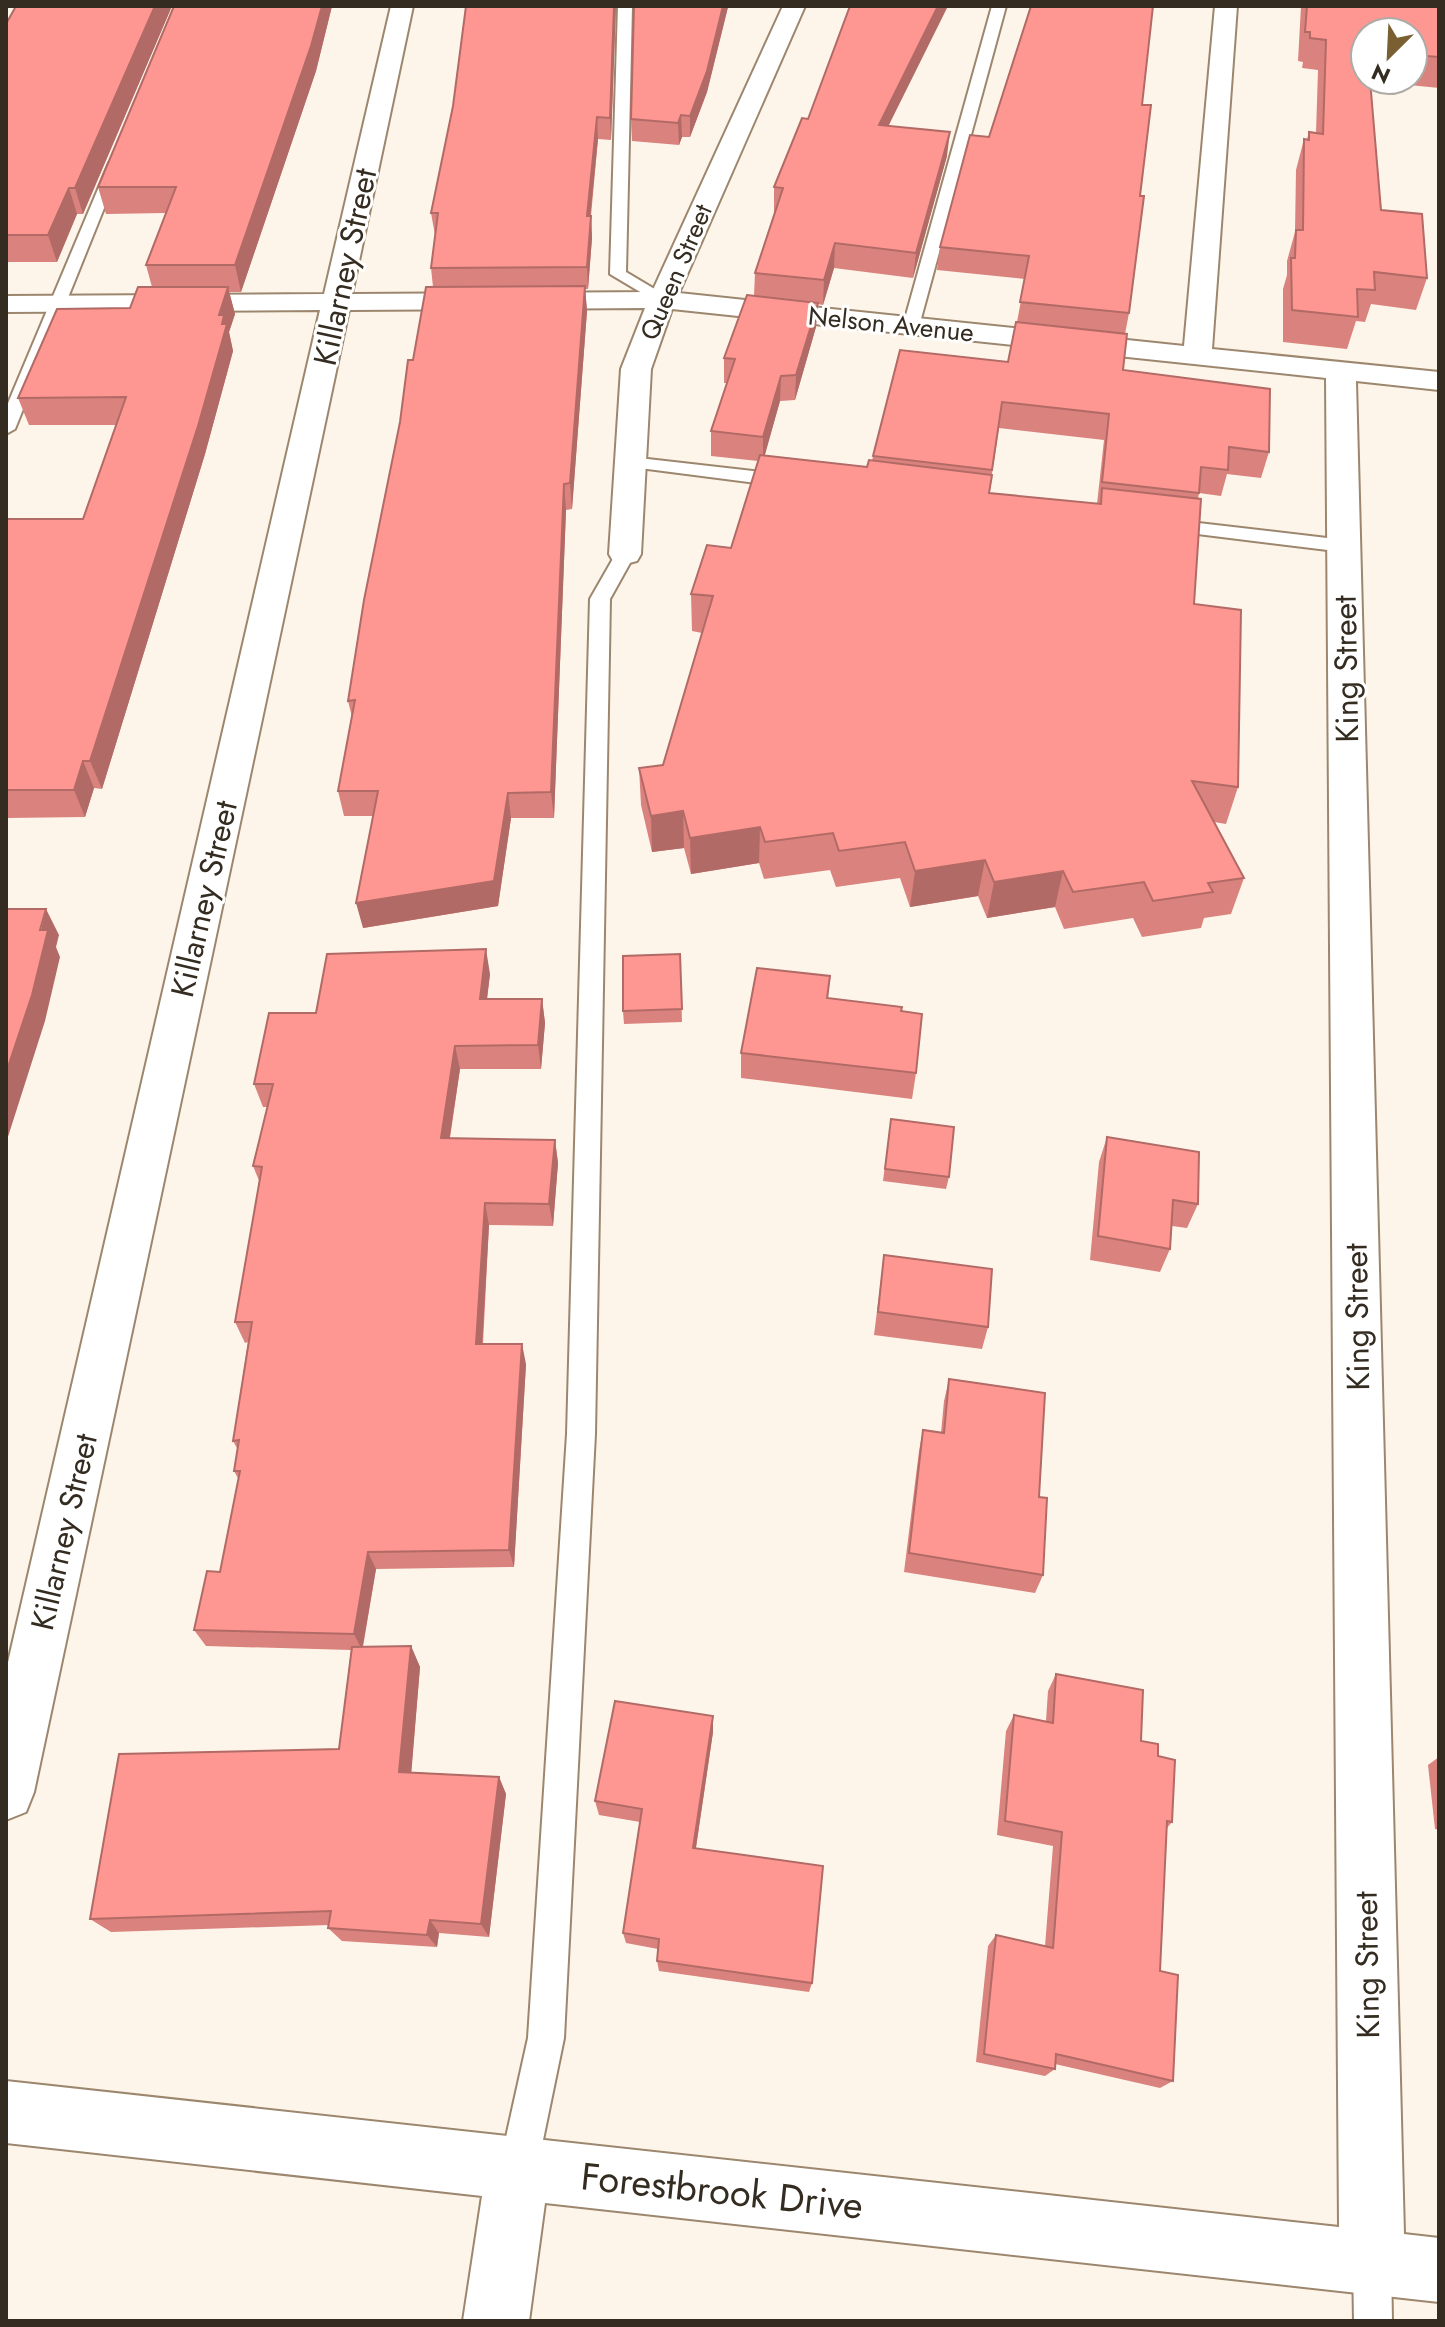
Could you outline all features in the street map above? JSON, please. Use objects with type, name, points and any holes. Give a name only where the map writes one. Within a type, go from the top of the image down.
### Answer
[{"type":"street","name":"Killarney Street","points":[[6,1792],[402,6]]},
{"type":"street","name":"Queen Street","points":[[625,554],[636,369],[662,300],[794,6]]},
{"type":"street","points":[[1197,356],[1226,6]]},
{"type":"street","name":"Nelson Avenue","points":[[6,304],[662,300],[1439,381]]},
{"type":"street","name":"King Street","points":[[1341,371],[1372,2292]]},
{"type":"street","name":"Forestbrook Drive","points":[[6,2112],[518,2169],[1372,2292],[1439,2270]]},
{"type":"street","points":[[496,2321],[518,2169]]},
{"type":"lane","points":[[625,6],[618,274],[662,300]]},
{"type":"lane","points":[[911,326],[999,6]]},
{"type":"lane","points":[[6,429],[122,148]]},
{"type":"lane","points":[[630,462],[805,483]]},
{"type":"lane","points":[[1137,522],[1344,546]]},
{"type":"lane","points":[[518,2169],[546,2038],[581,1434],[600,599],[625,554]]},
{"type":"building","points":[[16,6],[155,6],[75,188],[69,188],[48,235],[6,235],[6,24]]},
{"type":"building","points":[[174,6],[322,6],[235,265],[146,265],[176,187],[98,187]]},
{"type":"building","points":[[466,6],[614,6],[610,118],[597,117],[587,216],[591,216],[587,267],[431,268],[438,213],[431,213],[453,106]]},
{"type":"building","points":[[634,6],[723,6],[707,71],[690,116],[681,115],[678,123],[631,119]]},
{"type":"building","points":[[850,6],[938,6],[879,125],[950,132],[916,253],[835,243],[824,280],[755,273],[783,188],[774,187],[802,118],[808,119]]},
{"type":"building","points":[[1031,6],[1153,6],[1142,105],[1151,105],[1140,196],[1144,196],[1129,313],[1020,302],[1029,256],[940,247],[970,135],[989,137]]},
{"type":"building","points":[[1307,6],[1439,6],[1439,57],[1429,56],[1429,16],[1349,16],[1349,96],[1371,96],[1381,210],[1422,214],[1427,278],[1374,272],[1375,290],[1357,289],[1358,317],[1292,310],[1291,258],[1295,258],[1296,230],[1303,230],[1304,139],[1309,140],[1309,132],[1323,134],[1326,40],[1310,38],[1310,32],[1305,32]]},
{"type":"building","points":[[585,286],[570,483],[564,484],[551,792],[508,793],[494,881],[356,903],[378,791],[338,791],[355,700],[348,701],[364,600],[400,422],[408,360],[413,360],[426,287]]},
{"type":"building","points":[[138,287],[228,287],[219,315],[224,315],[222,324],[227,324],[198,426],[90,761],[83,761],[74,790],[6,790],[6,519],[83,519],[126,397],[18,398],[57,309],[130,308]]},
{"type":"building","points":[[747,295],[818,303],[796,375],[781,376],[763,437],[711,431],[735,359],[724,358]]},
{"type":"building","points":[[1016,322],[1127,334],[1123,370],[1270,389],[1269,452],[1229,447],[1228,470],[1201,467],[1199,493],[1102,482],[1109,414],[1002,402],[992,470],[873,456],[900,350],[1008,362]]},
{"type":"building","points":[[760,455],[867,467],[869,460],[992,475],[989,493],[1101,504],[1102,488],[1201,499],[1194,604],[1241,610],[1238,787],[1192,781],[1244,878],[1208,883],[1213,892],[1153,901],[1144,882],[1073,892],[1063,871],[994,882],[985,860],[915,871],[905,842],[839,851],[833,833],[765,842],[760,827],[690,838],[683,811],[651,816],[639,768],[663,765],[713,596],[691,594],[707,545],[731,548]]},
{"type":"building","points":[[6,909],[46,909],[40,930],[48,930],[32,995],[6,1073]]},
{"type":"building","points":[[486,949],[480,999],[542,999],[538,1045],[455,1046],[441,1138],[555,1140],[549,1204],[485,1203],[476,1344],[522,1344],[509,1550],[368,1552],[354,1634],[194,1630],[207,1571],[220,1572],[240,1471],[234,1471],[239,1440],[233,1441],[252,1322],[235,1322],[262,1167],[253,1166],[273,1084],[254,1084],[269,1013],[316,1013],[327,954]]},
{"type":"building","points":[[680,954],[682,1009],[623,1011],[623,956]]},
{"type":"building","points":[[757,968],[830,976],[827,998],[902,1007],[901,1011],[922,1014],[916,1073],[741,1053]]},
{"type":"building","points":[[891,1119],[954,1127],[949,1177],[885,1169]]},
{"type":"building","points":[[1107,1137],[1199,1152],[1198,1204],[1173,1200],[1170,1249],[1098,1236]]},
{"type":"building","points":[[884,1255],[992,1269],[988,1327],[878,1312]]},
{"type":"building","points":[[949,1379],[1045,1393],[1039,1497],[1047,1498],[1043,1575],[909,1553],[923,1430],[944,1433]]},
{"type":"building","points":[[411,1646],[399,1772],[499,1777],[481,1924],[430,1920],[427,1935],[328,1928],[331,1911],[90,1919],[119,1754],[339,1749],[352,1647]]},
{"type":"building","points":[[1056,1674],[1143,1690],[1141,1741],[1158,1744],[1158,1756],[1175,1760],[1172,1822],[1167,1821],[1160,1971],[1178,1975],[1173,2081],[1056,2054],[1055,2069],[984,2054],[996,1935],[1053,1948],[1062,1832],[1005,1821],[1014,1715],[1053,1723]]},
{"type":"building","points":[[615,1701],[713,1716],[693,1848],[823,1866],[812,1983],[657,1961],[659,1939],[623,1933],[642,1809],[595,1801]]}]
